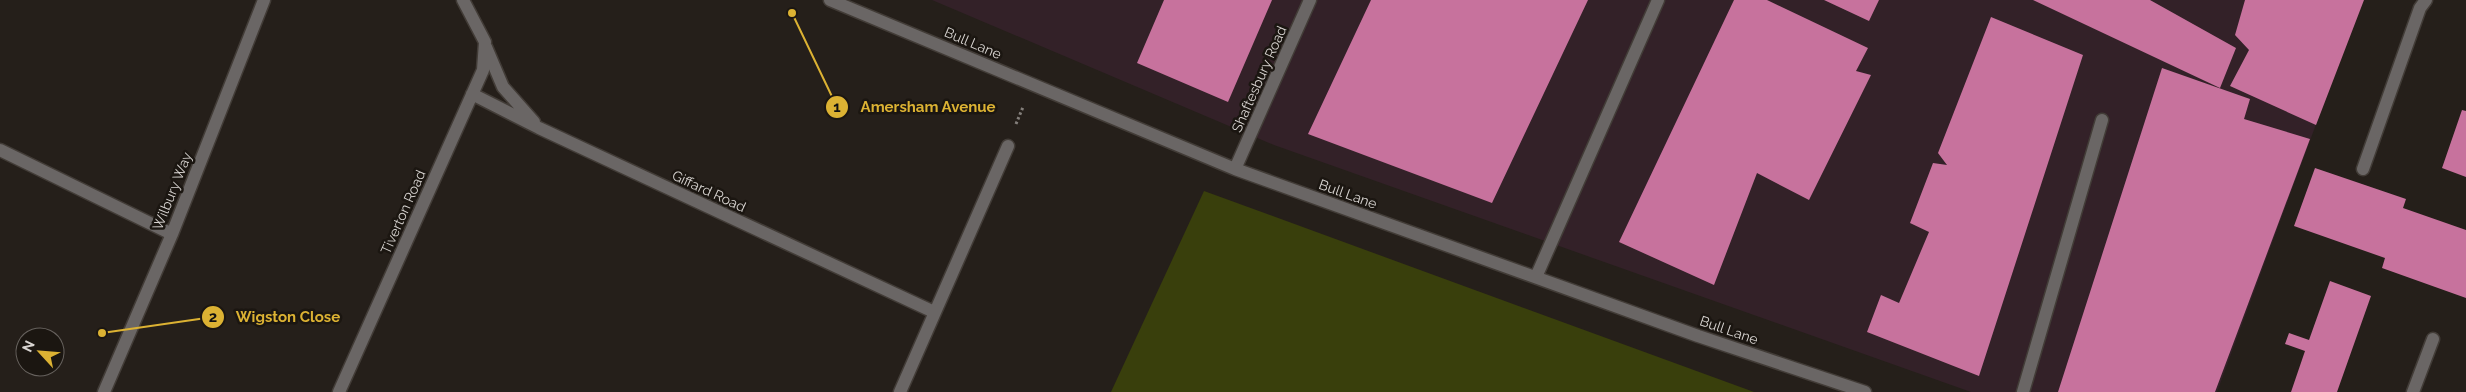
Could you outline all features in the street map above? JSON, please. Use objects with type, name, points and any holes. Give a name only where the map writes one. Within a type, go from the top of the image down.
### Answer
[{"type":"street","name":"Wilbury Way","points":[[104,392],[172,234],[264,0]]},
{"type":"street","name":"Tiverton Road","points":[[463,0],[484,42],[503,87],[539,128]]},
{"type":"street","name":"Bull Lane","points":[[830,0],[1235,169],[1698,336],[1865,392]]},
{"type":"street","name":"Shaftesbury Road","points":[[1235,169],[1310,0]]},
{"type":"street","points":[[1536,277],[1658,0]]},
{"type":"street","points":[[2363,169],[2417,17],[2426,0]]},
{"type":"street","name":"Tiverton Road","points":[[339,392],[483,70],[484,42]]},
{"type":"street","name":"Giffard Road","points":[[472,94],[539,128],[934,312]]},
{"type":"street","points":[[2023,392],[2102,120]]},
{"type":"street","points":[[900,392],[1008,146]]},
{"type":"street","points":[[0,150],[172,234]]},
{"type":"street","points":[[2413,392],[2433,339]]},
{"type":"path","points":[[1008,146],[1033,85]]},
{"type":"shaded area","points":[[932,0],[2362,0],[2217,392],[1971,392],[1274,145]]},
{"type":"green space","points":[[1204,191],[1754,392],[1111,392]]},
{"type":"building","points":[[1164,0],[1272,0],[1228,102],[1137,63]]},
{"type":"building","points":[[1371,0],[1588,0],[1492,203],[1308,134]]},
{"type":"building","points":[[1734,0],[1767,0],[1868,48],[1856,71],[1871,75],[1809,200],[1757,173],[1714,285],[1619,242]]},
{"type":"building","points":[[1824,0],[1879,0],[1869,21]]},
{"type":"building","points":[[2033,0],[2150,0],[2236,48],[2220,88]]},
{"type":"building","points":[[2245,0],[2364,0],[2316,125],[2230,86],[2249,50],[2235,35]]},
{"type":"building","points":[[1991,17],[2083,55],[1979,376],[1867,332],[1881,295],[1899,303],[1929,232],[1910,223],[1933,163],[1947,165],[1938,153]]},
{"type":"building","points":[[2162,68],[2250,99],[2244,119],[2310,139],[2215,392],[2058,392]]},
{"type":"building","points":[[2462,110],[2466,111],[2466,177],[2442,168]]},
{"type":"building","points":[[2315,168],[2406,199],[2403,208],[2466,230],[2466,298],[2382,268],[2385,258],[2294,226]]},
{"type":"building","points":[[2330,281],[2371,296],[2337,392],[2291,392],[2305,351],[2285,344],[2289,333],[2309,340]]},
{"type":"place","name":"Amersham Avenue","points":[[792,13]]},
{"type":"place","name":"Wigston Close","points":[[102,333]]}]
